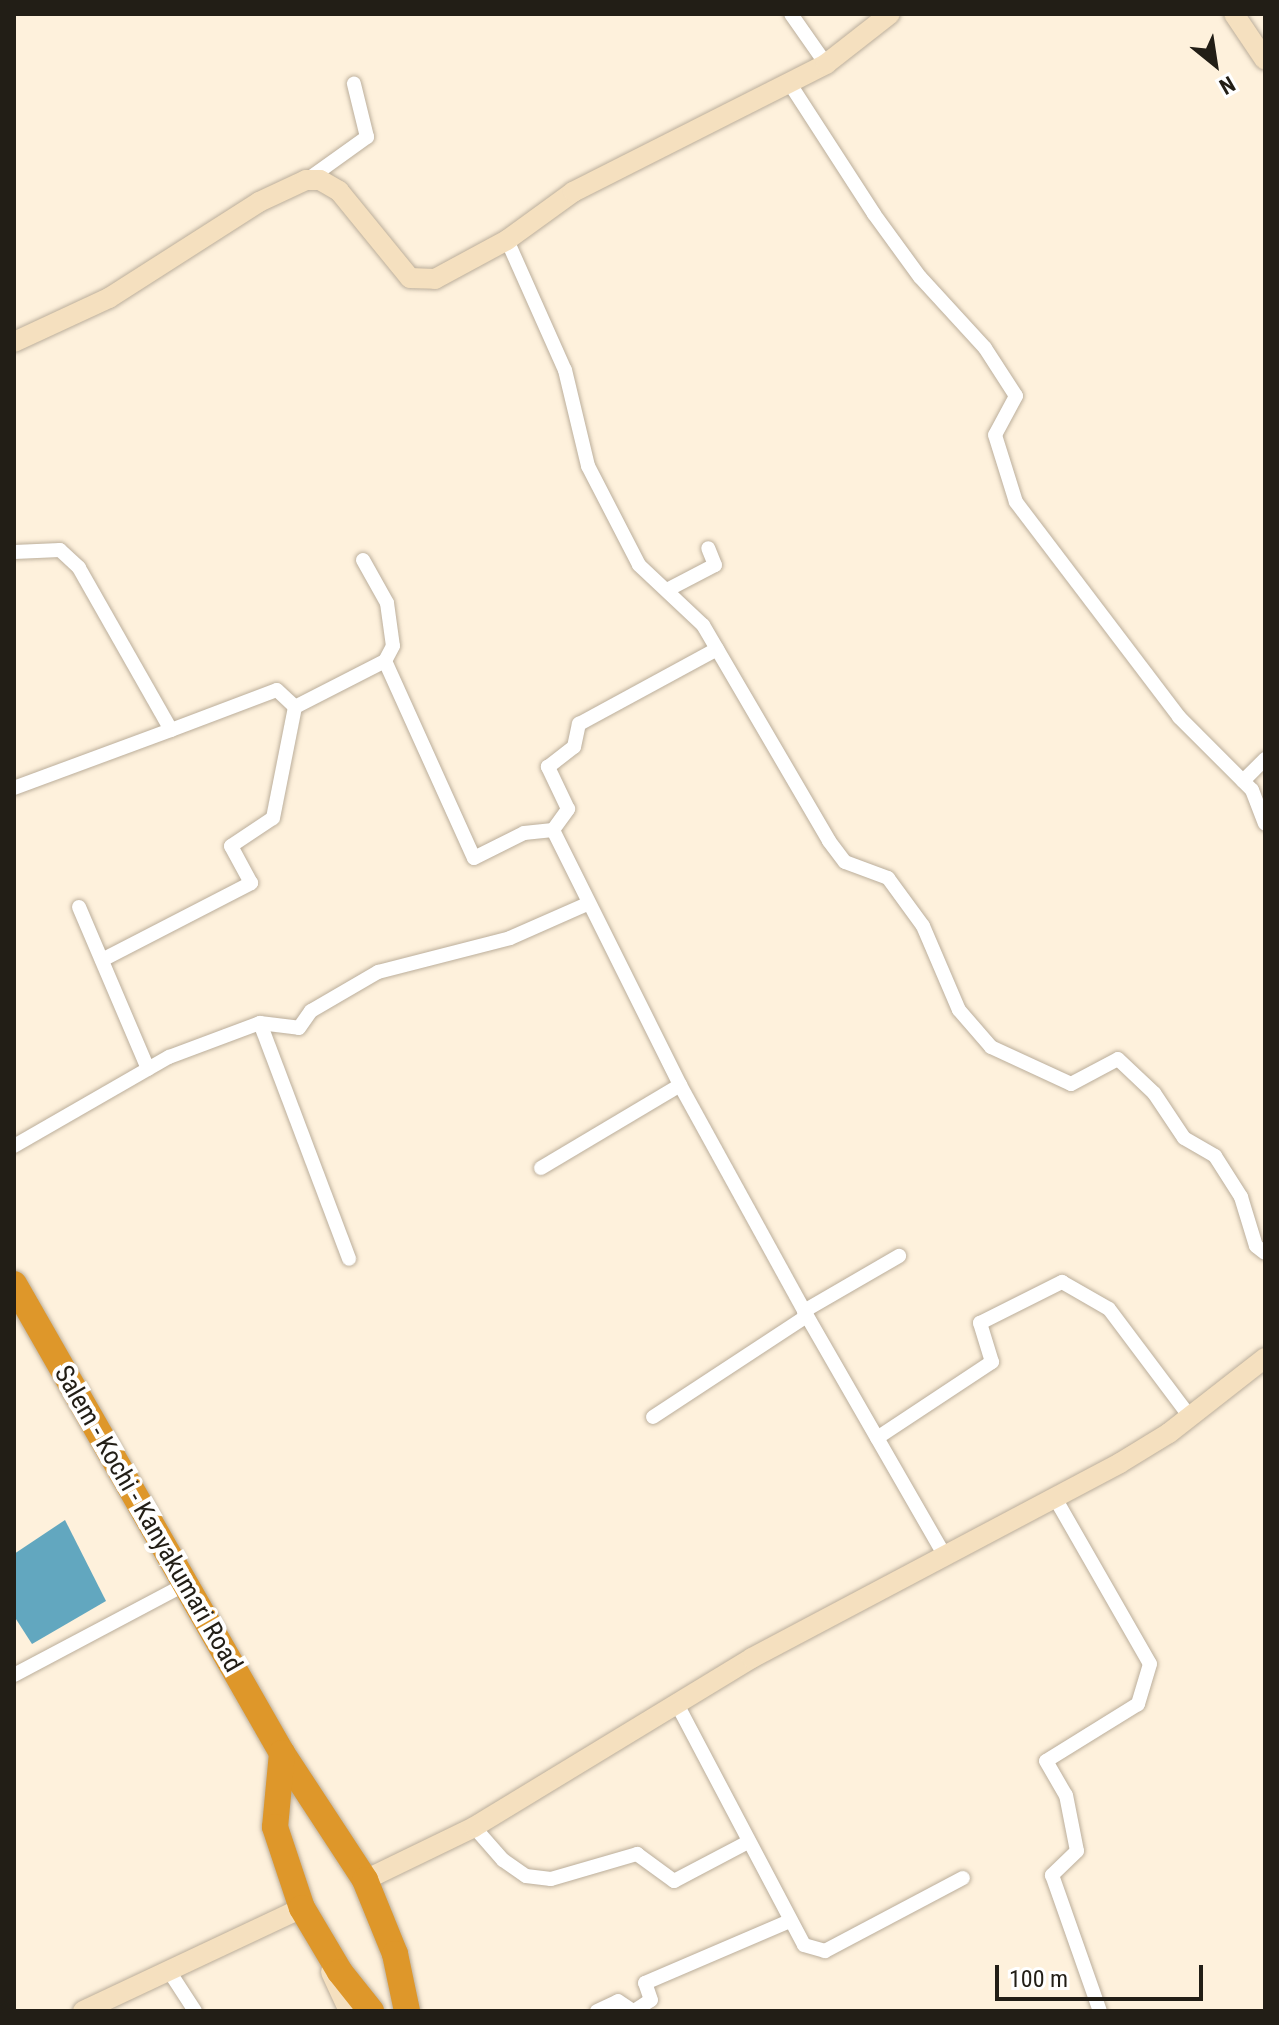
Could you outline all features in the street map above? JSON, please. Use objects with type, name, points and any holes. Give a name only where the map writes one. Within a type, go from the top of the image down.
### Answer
[{"type":"highway","name":"Salem - Kochi - Kanyakumari Road","points":[[14,1284],[282,1753],[365,1880],[395,1954],[407,2011]]},
{"type":"highway","points":[[282,1753],[275,1827],[302,1908],[340,1972],[371,2011]]},
{"type":"street","points":[[791,14],[826,64]]},
{"type":"street","points":[[306,180],[320,180],[339,191],[410,278],[423,282],[507,240],[573,192],[826,64],[890,14]]},
{"type":"street","points":[[1234,14],[1265,60]]},
{"type":"street","points":[[14,342],[109,298],[259,202],[306,180],[367,137],[354,84]]},
{"type":"street","points":[[790,84],[874,214],[920,277],[985,348],[1016,396],[995,435],[1016,502],[1179,717],[1243,781],[1265,824]]},
{"type":"street","points":[[507,240],[565,370],[588,466],[639,565],[703,625],[829,841],[845,862],[888,878],[923,926],[959,1010],[991,1047],[1071,1084],[1118,1059],[1154,1093],[1184,1138],[1215,1156],[1241,1197],[1256,1246],[1265,1253]]},
{"type":"street","points":[[667,590],[715,565],[708,548]]},
{"type":"street","points":[[14,552],[60,550],[79,568],[171,730]]},
{"type":"street","points":[[295,707],[385,661],[393,646],[387,603],[363,560]]},
{"type":"street","points":[[385,661],[474,858],[524,833],[553,830],[568,809],[548,767],[574,747],[579,724],[717,649]]},
{"type":"street","points":[[14,788],[171,730],[256,694],[277,690],[295,707]]},
{"type":"street","points":[[102,960],[251,883],[231,846],[273,818],[295,707]]},
{"type":"street","points":[[1243,781],[1265,759]]},
{"type":"street","points":[[553,830],[587,904],[680,1085],[944,1554]]},
{"type":"street","points":[[14,1146],[148,1069],[260,1023],[299,1028],[311,1011],[378,972],[510,938],[587,904]]},
{"type":"street","points":[[79,907],[148,1069]]},
{"type":"street","points":[[260,1023],[349,1259]]},
{"type":"street","points":[[541,1168],[680,1085]]},
{"type":"street","points":[[653,1417],[806,1313],[899,1256]]},
{"type":"street","points":[[877,1438],[992,1362],[980,1323],[1062,1282],[1109,1309],[1190,1417]]},
{"type":"street","points":[[365,1880],[474,1827],[678,1706],[752,1658],[863,1603],[944,1554],[1055,1498],[1190,1417],[1265,1358]]},
{"type":"street","points":[[1055,1498],[1150,1664],[1138,1704],[1046,1761],[1066,1795],[1077,1851],[1052,1875],[1100,2011]]},
{"type":"street","points":[[14,1675],[184,1585]]},
{"type":"street","points":[[678,1706],[804,1945],[825,1951],[963,1878]]},
{"type":"street","points":[[474,1827],[503,1860],[526,1876],[551,1879],[637,1854],[674,1881],[748,1842]]},
{"type":"street","points":[[83,2011],[302,1908],[349,2011]]},
{"type":"street","points":[[597,2011],[618,2001],[631,2010],[651,2000],[645,1983],[790,1921]]},
{"type":"street","points":[[169,1971],[195,2011]]},
{"type":"water","points":[[65,1520],[106,1601],[32,1644],[14,1616],[14,1554]]}]
